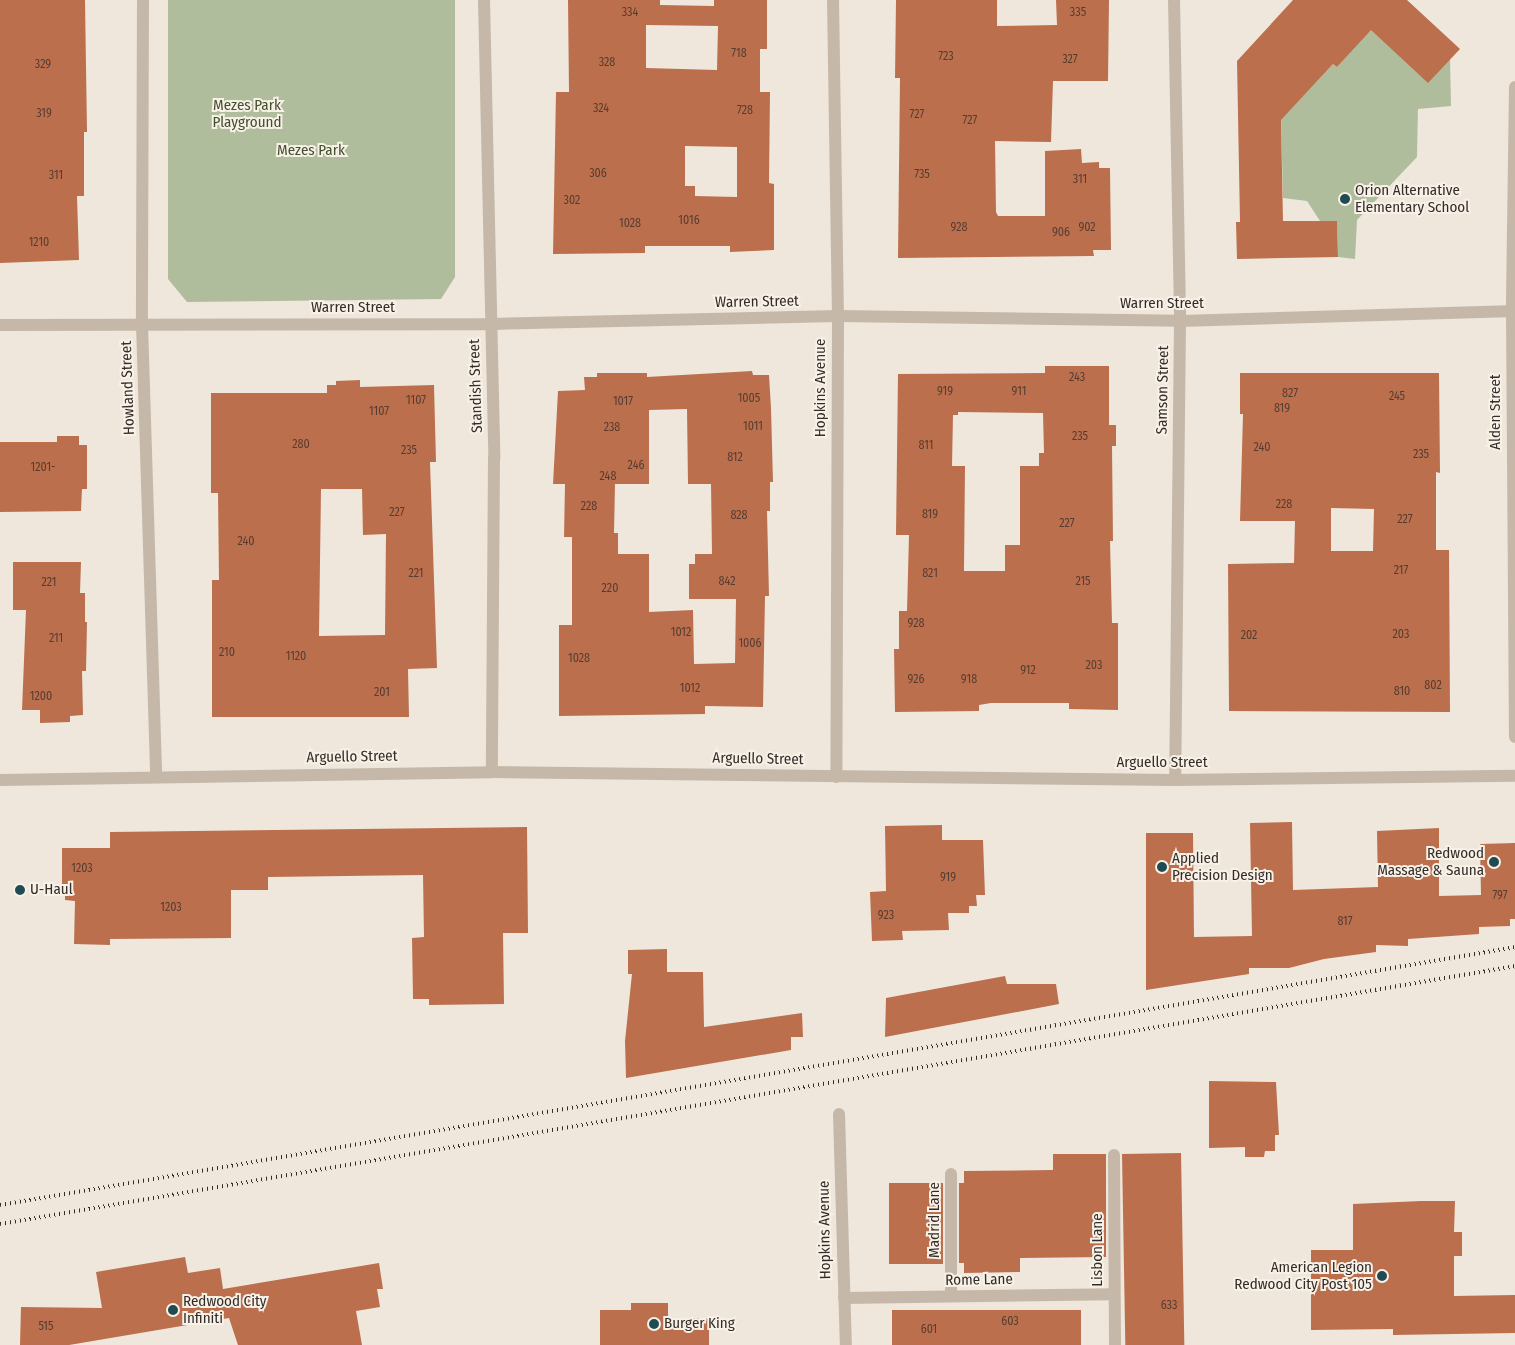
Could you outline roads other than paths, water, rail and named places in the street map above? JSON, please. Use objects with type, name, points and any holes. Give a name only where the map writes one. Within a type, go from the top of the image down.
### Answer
[{"type":"street","name":"Howland Street","points":[[143,0],[142,324],[156,775]]},
{"type":"street","name":"Standish Street","points":[[484,0],[494,458],[492,772]]},
{"type":"street","name":"Hopkins Avenue","points":[[832,0],[838,316],[836,777]]},
{"type":"street","name":"Samson Street","points":[[1174,0],[1180,321],[1175,780]]},
{"type":"street","name":"Alden Street","points":[[1515,87],[1513,311],[1515,737]]},
{"type":"street","name":"Warren Street","points":[[0,325],[490,324],[838,316],[1180,321],[1513,311]]},
{"type":"street","name":"Arguello Street","points":[[0,780],[156,775],[492,772],[1175,780],[1515,776]]},
{"type":"street","name":"Hopkins Avenue","points":[[839,1114],[846,1345]]},
{"type":"street","name":"Lisbon Lane","points":[[1114,1155],[1115,1345]]},
{"type":"street","name":"Madrid Lane","points":[[950,1296],[951,1174]]},
{"type":"street","name":"Rome Lane","points":[[844,1298],[1114,1294]]},
{"type":"railway","points":[[0,1205],[1515,947]]},
{"type":"railway","points":[[0,1224],[1515,966]]},
{"type":"place","name":"Orion Alternative Elementary School","points":[[1345,199]]},
{"type":"place","name":"Redwood Massage & Sauna","points":[[1494,862]]},
{"type":"place","name":"Applied Precision Design","points":[[1162,867]]},
{"type":"place","name":"U-Haul","points":[[20,890]]},
{"type":"place","name":"American Legion Redwood City Post 105","points":[[1382,1276]]},
{"type":"place","name":"Redwood City Infiniti","points":[[173,1310]]},
{"type":"place","name":"Burger King","points":[[654,1324]]},
{"type":"park label","name":"Mezes Park Playground","points":[[247,114]]},
{"type":"park label","name":"Mezes Park","points":[[311,151]]}]
